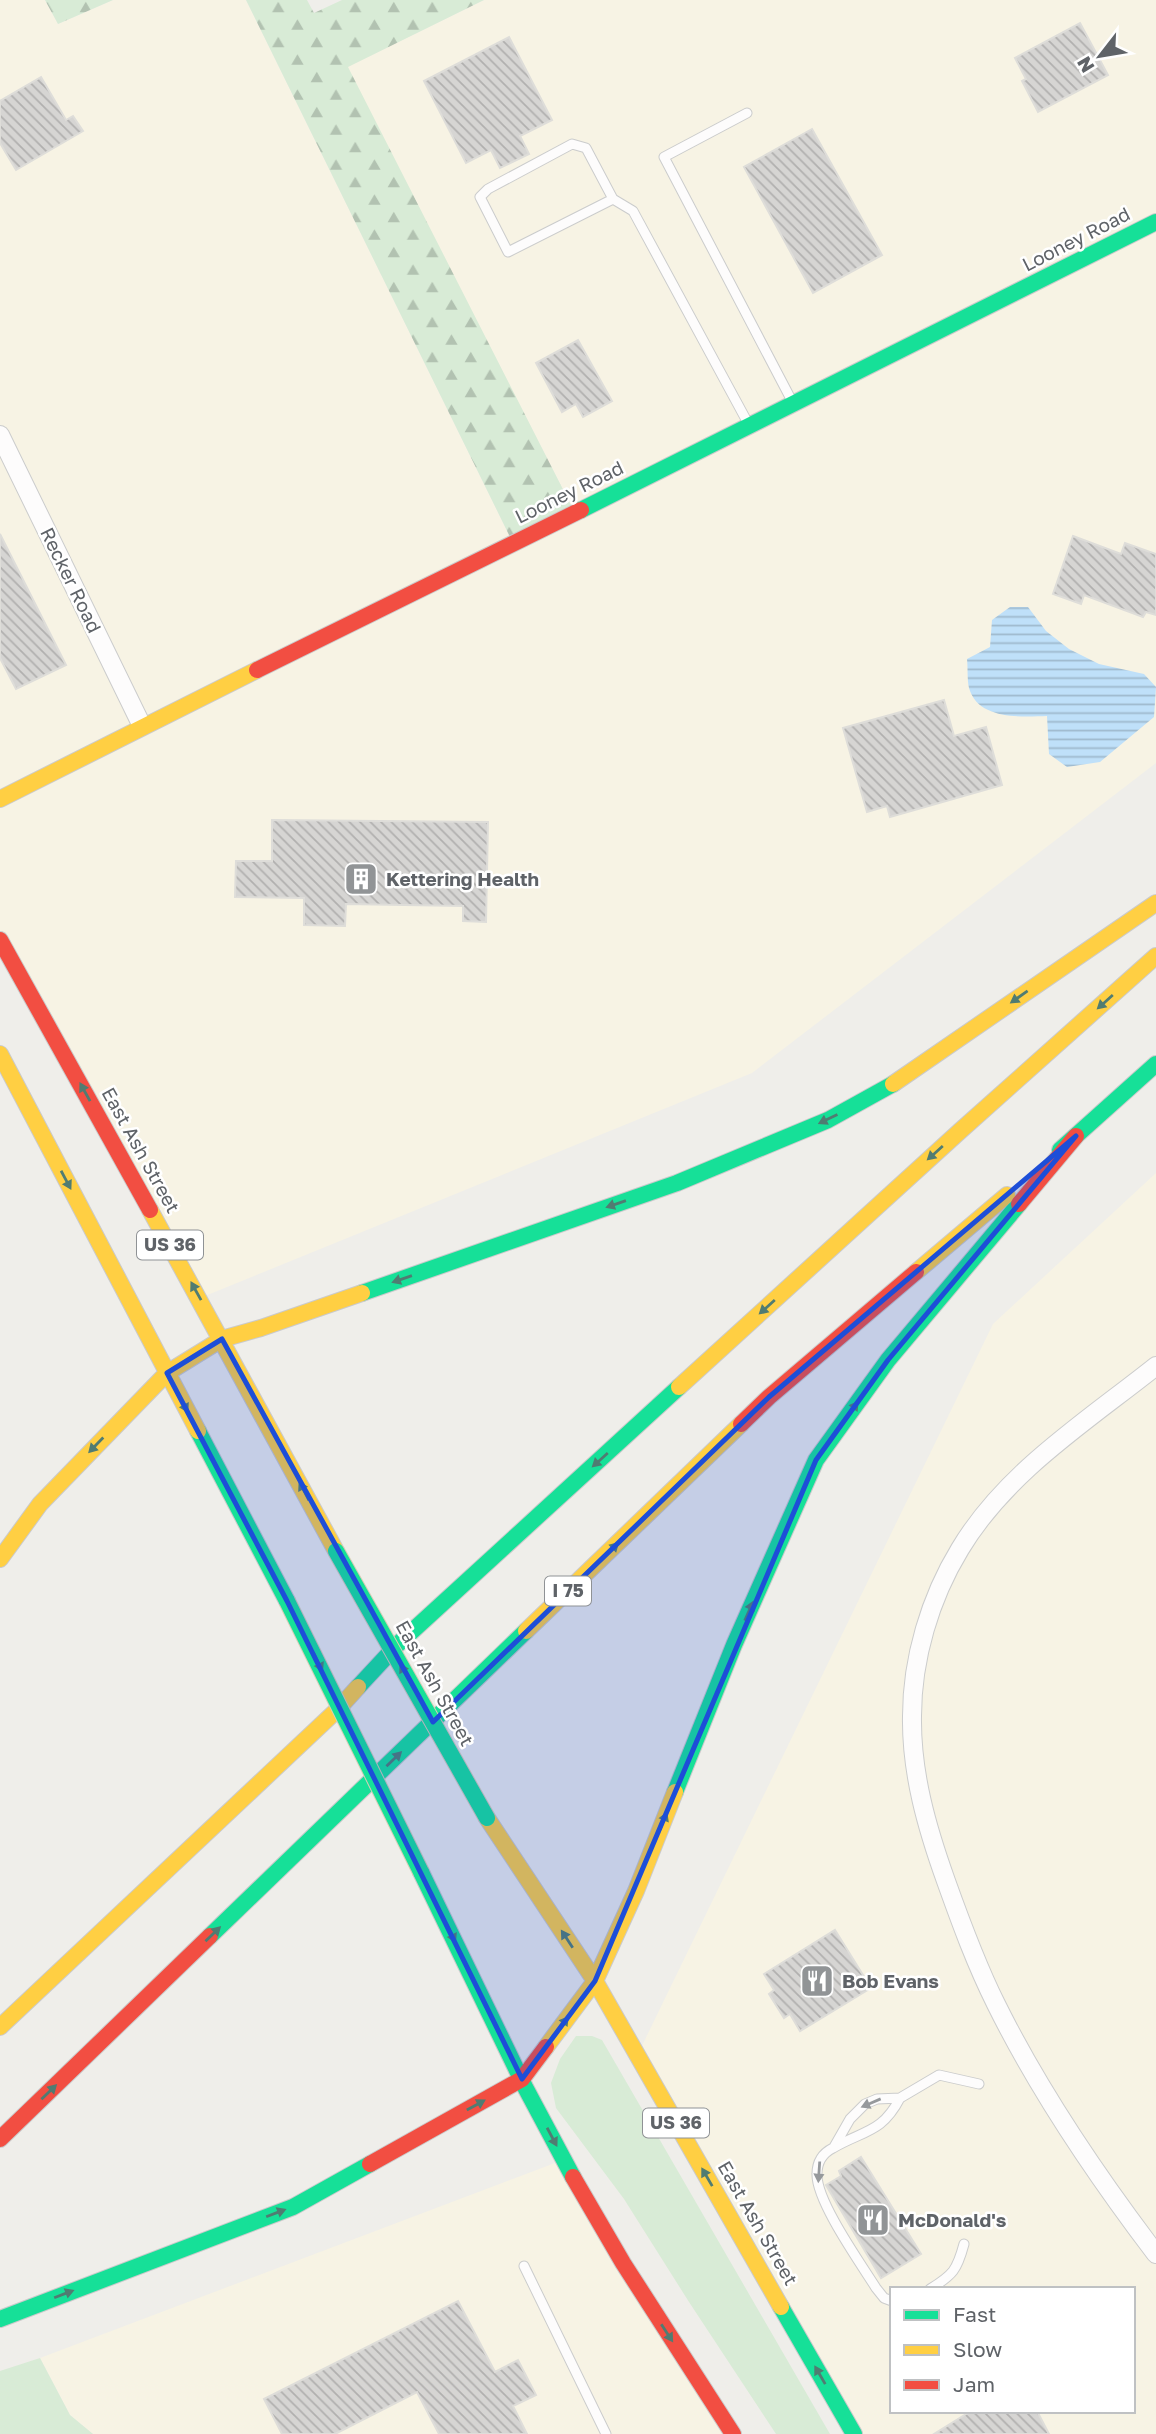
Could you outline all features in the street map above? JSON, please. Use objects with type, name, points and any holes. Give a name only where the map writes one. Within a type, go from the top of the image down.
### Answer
[{"type":"main road","name":"Looney Road","points":[[0,799],[142,726],[750,427],[1156,222]]},
{"type":"main road","points":[[0,1559],[40,1504],[167,1373],[222,1339],[261,1328],[677,1182],[828,1120],[899,1081],[1156,903]]},
{"type":"main road","name":"East Ash Street","points":[[0,940],[487,1818],[595,1981],[854,2434]]},
{"type":"main road","points":[[0,2027],[338,1709],[397,1645],[960,1131],[1156,956]]},
{"type":"main road","name":"US 36","points":[[0,1054],[288,1601],[564,2160],[631,2276],[733,2434]]},
{"type":"main road","name":"I 75","points":[[0,2139],[769,1397],[1156,1065]]},
{"type":"main road","points":[[0,2319],[293,2207],[522,2079],[595,1981],[636,1891],[734,1645],[816,1460],[888,1360],[1076,1136]]},
{"type":"street","name":"Recker Road","points":[[0,435],[142,726]]},
{"type":"street","points":[[1156,1366],[1027,1469],[1002,1493],[969,1535],[946,1575],[924,1636],[915,1675],[912,1717],[914,1760],[926,1818],[952,1900],[980,1971],[1018,2047],[1059,2115],[1092,2166],[1156,2253]]},
{"type":"lane","points":[[747,113],[664,158],[794,404]]},
{"type":"lane","points":[[613,199],[508,252],[480,197],[488,189],[572,144],[586,148],[613,199],[633,211],[750,427]]},
{"type":"lane","points":[[832,2148],[861,2136],[884,2121],[900,2098],[939,2076],[979,2084]]},
{"type":"lane","points":[[890,2300],[884,2298],[876,2288],[835,2222],[818,2184],[818,2162],[832,2148],[859,2108],[877,2099],[900,2098]]},
{"type":"lane","points":[[933,2287],[954,2272],[960,2262],[964,2244]]},
{"type":"lane","points":[[524,2266],[606,2434]]},
{"type":"highlighted area","points":[[1076,1136],[888,1360],[816,1460],[595,1981],[522,2079],[287,1601],[167,1373],[222,1339],[433,1722],[769,1397]]},
{"type":"shaded area","points":[[0,0],[45,0],[58,24],[113,0],[246,0],[513,543],[575,513],[347,67],[484,0],[1156,0],[1156,763],[752,1073],[200,1298],[0,940]]},
{"type":"shaded area","points":[[1156,1173],[1156,2434],[854,2434],[637,2056],[993,1324]]},
{"type":"shaded area","points":[[563,2160],[733,2434],[93,2434],[70,2415],[40,2358]]},
{"type":"green space","points":[[45,0],[113,0],[58,24]]},
{"type":"green space","points":[[246,0],[307,0],[314,13],[342,0],[484,0],[348,67],[575,513],[513,543]]},
{"type":"green space","points":[[576,2036],[592,2036],[602,2040],[830,2434],[776,2434],[624,2199],[556,2108],[551,2083],[560,2059]]},
{"type":"green space","points":[[40,2358],[70,2415],[93,2434],[0,2434],[0,2371]]},
{"type":"water","points":[[1010,607],[1028,607],[1046,631],[1069,649],[1099,664],[1144,674],[1156,687],[1154,717],[1100,762],[1067,767],[1049,754],[1047,716],[1013,716],[981,706],[969,688],[967,659],[990,647],[992,620]]},
{"type":"building","points":[[1080,23],[1108,75],[1038,112],[1022,81],[1026,79],[1015,58]]},
{"type":"building","points":[[509,37],[552,120],[520,136],[529,154],[500,168],[491,150],[466,163],[424,81]]},
{"type":"building","points":[[41,77],[66,120],[73,116],[83,131],[16,170],[0,143],[0,101]]},
{"type":"building","points":[[812,129],[882,255],[813,293],[744,167]]},
{"type":"building","points":[[578,340],[612,401],[583,417],[576,404],[562,412],[536,363]]},
{"type":"building","points":[[0,534],[66,665],[16,689],[0,658]]},
{"type":"building","points":[[1073,536],[1121,554],[1125,543],[1156,554],[1156,615],[1146,612],[1143,617],[1084,595],[1081,604],[1053,594]]},
{"type":"building","points":[[944,700],[954,736],[986,727],[1002,785],[890,817],[887,806],[867,812],[843,728]]},
{"type":"building","name":"Kettering Health","points":[[272,820],[488,822],[486,922],[463,921],[463,906],[346,904],[345,926],[304,925],[304,898],[235,897],[236,861],[272,861]]},
{"type":"building","name":"Bob Evans","points":[[835,1930],[871,1988],[800,2031],[790,2014],[784,2018],[769,1994],[774,1990],[764,1974]]},
{"type":"building","name":"McDonald's","points":[[861,2157],[921,2254],[881,2278],[826,2185],[841,2176],[839,2171]]},
{"type":"building","points":[[458,2301],[495,2372],[518,2360],[536,2395],[513,2406],[527,2434],[439,2434],[417,2392],[335,2434],[282,2434],[264,2399]]},
{"type":"building","points":[[968,2413],[1038,2413],[1049,2434],[934,2434]]},
{"type":"traffic: fast","points":[[581,510],[1156,222]]},
{"type":"traffic: fast","points":[[1060,1150],[1156,1064]]},
{"type":"traffic: fast","points":[[362,1293],[677,1183],[828,1120],[893,1084]]},
{"type":"traffic: fast","points":[[675,1792],[734,1645],[816,1460],[888,1360],[1019,1204]]},
{"type":"traffic: fast","points":[[358,1687],[397,1645],[679,1387]]},
{"type":"traffic: fast","points":[[198,1431],[287,1601]]},
{"type":"traffic: fast","points":[[336,1551],[487,1818]]},
{"type":"traffic: fast","points":[[287,1601],[421,1872]]},
{"type":"traffic: fast","points":[[210,1936],[526,1631]]},
{"type":"traffic: fast","points":[[421,1872],[525,2087],[573,2177]]},
{"type":"traffic: fast","points":[[0,2319],[293,2207],[370,2164]]},
{"type":"traffic: fast","points":[[781,2307],[854,2434]]},
{"type":"traffic: slow","points":[[0,799],[257,670]]},
{"type":"traffic: slow","points":[[893,1084],[1156,903]]},
{"type":"traffic: slow","points":[[679,1387],[1156,956]]},
{"type":"traffic: slow","points":[[0,1054],[198,1431]]},
{"type":"traffic: slow","points":[[916,1272],[1007,1195]]},
{"type":"traffic: slow","points":[[150,1210],[336,1551]]},
{"type":"traffic: slow","points":[[0,1559],[40,1504],[167,1373],[222,1339],[362,1293]]},
{"type":"traffic: slow","points":[[526,1631],[741,1424]]},
{"type":"traffic: slow","points":[[0,2027],[338,1709],[358,1687]]},
{"type":"traffic: slow","points":[[546,2047],[595,1981],[636,1891],[675,1792]]},
{"type":"traffic: slow","points":[[487,1818],[595,1981],[781,2307]]},
{"type":"traffic: jam","points":[[257,670],[581,510]]},
{"type":"traffic: jam","points":[[0,940],[150,1210]]},
{"type":"traffic: jam","points":[[1019,1204],[1076,1136]]},
{"type":"traffic: jam","points":[[741,1424],[916,1272]]},
{"type":"traffic: jam","points":[[0,2139],[210,1936]]},
{"type":"traffic: jam","points":[[370,2164],[522,2079],[546,2047]]},
{"type":"traffic: jam","points":[[573,2177],[623,2263],[733,2434]]},
{"type":"place","name":"Kettering Health","points":[[361,879]]},
{"type":"place","name":"Bob Evans","points":[[817,1981]]},
{"type":"place","name":"McDonald's","points":[[873,2220]]}]
